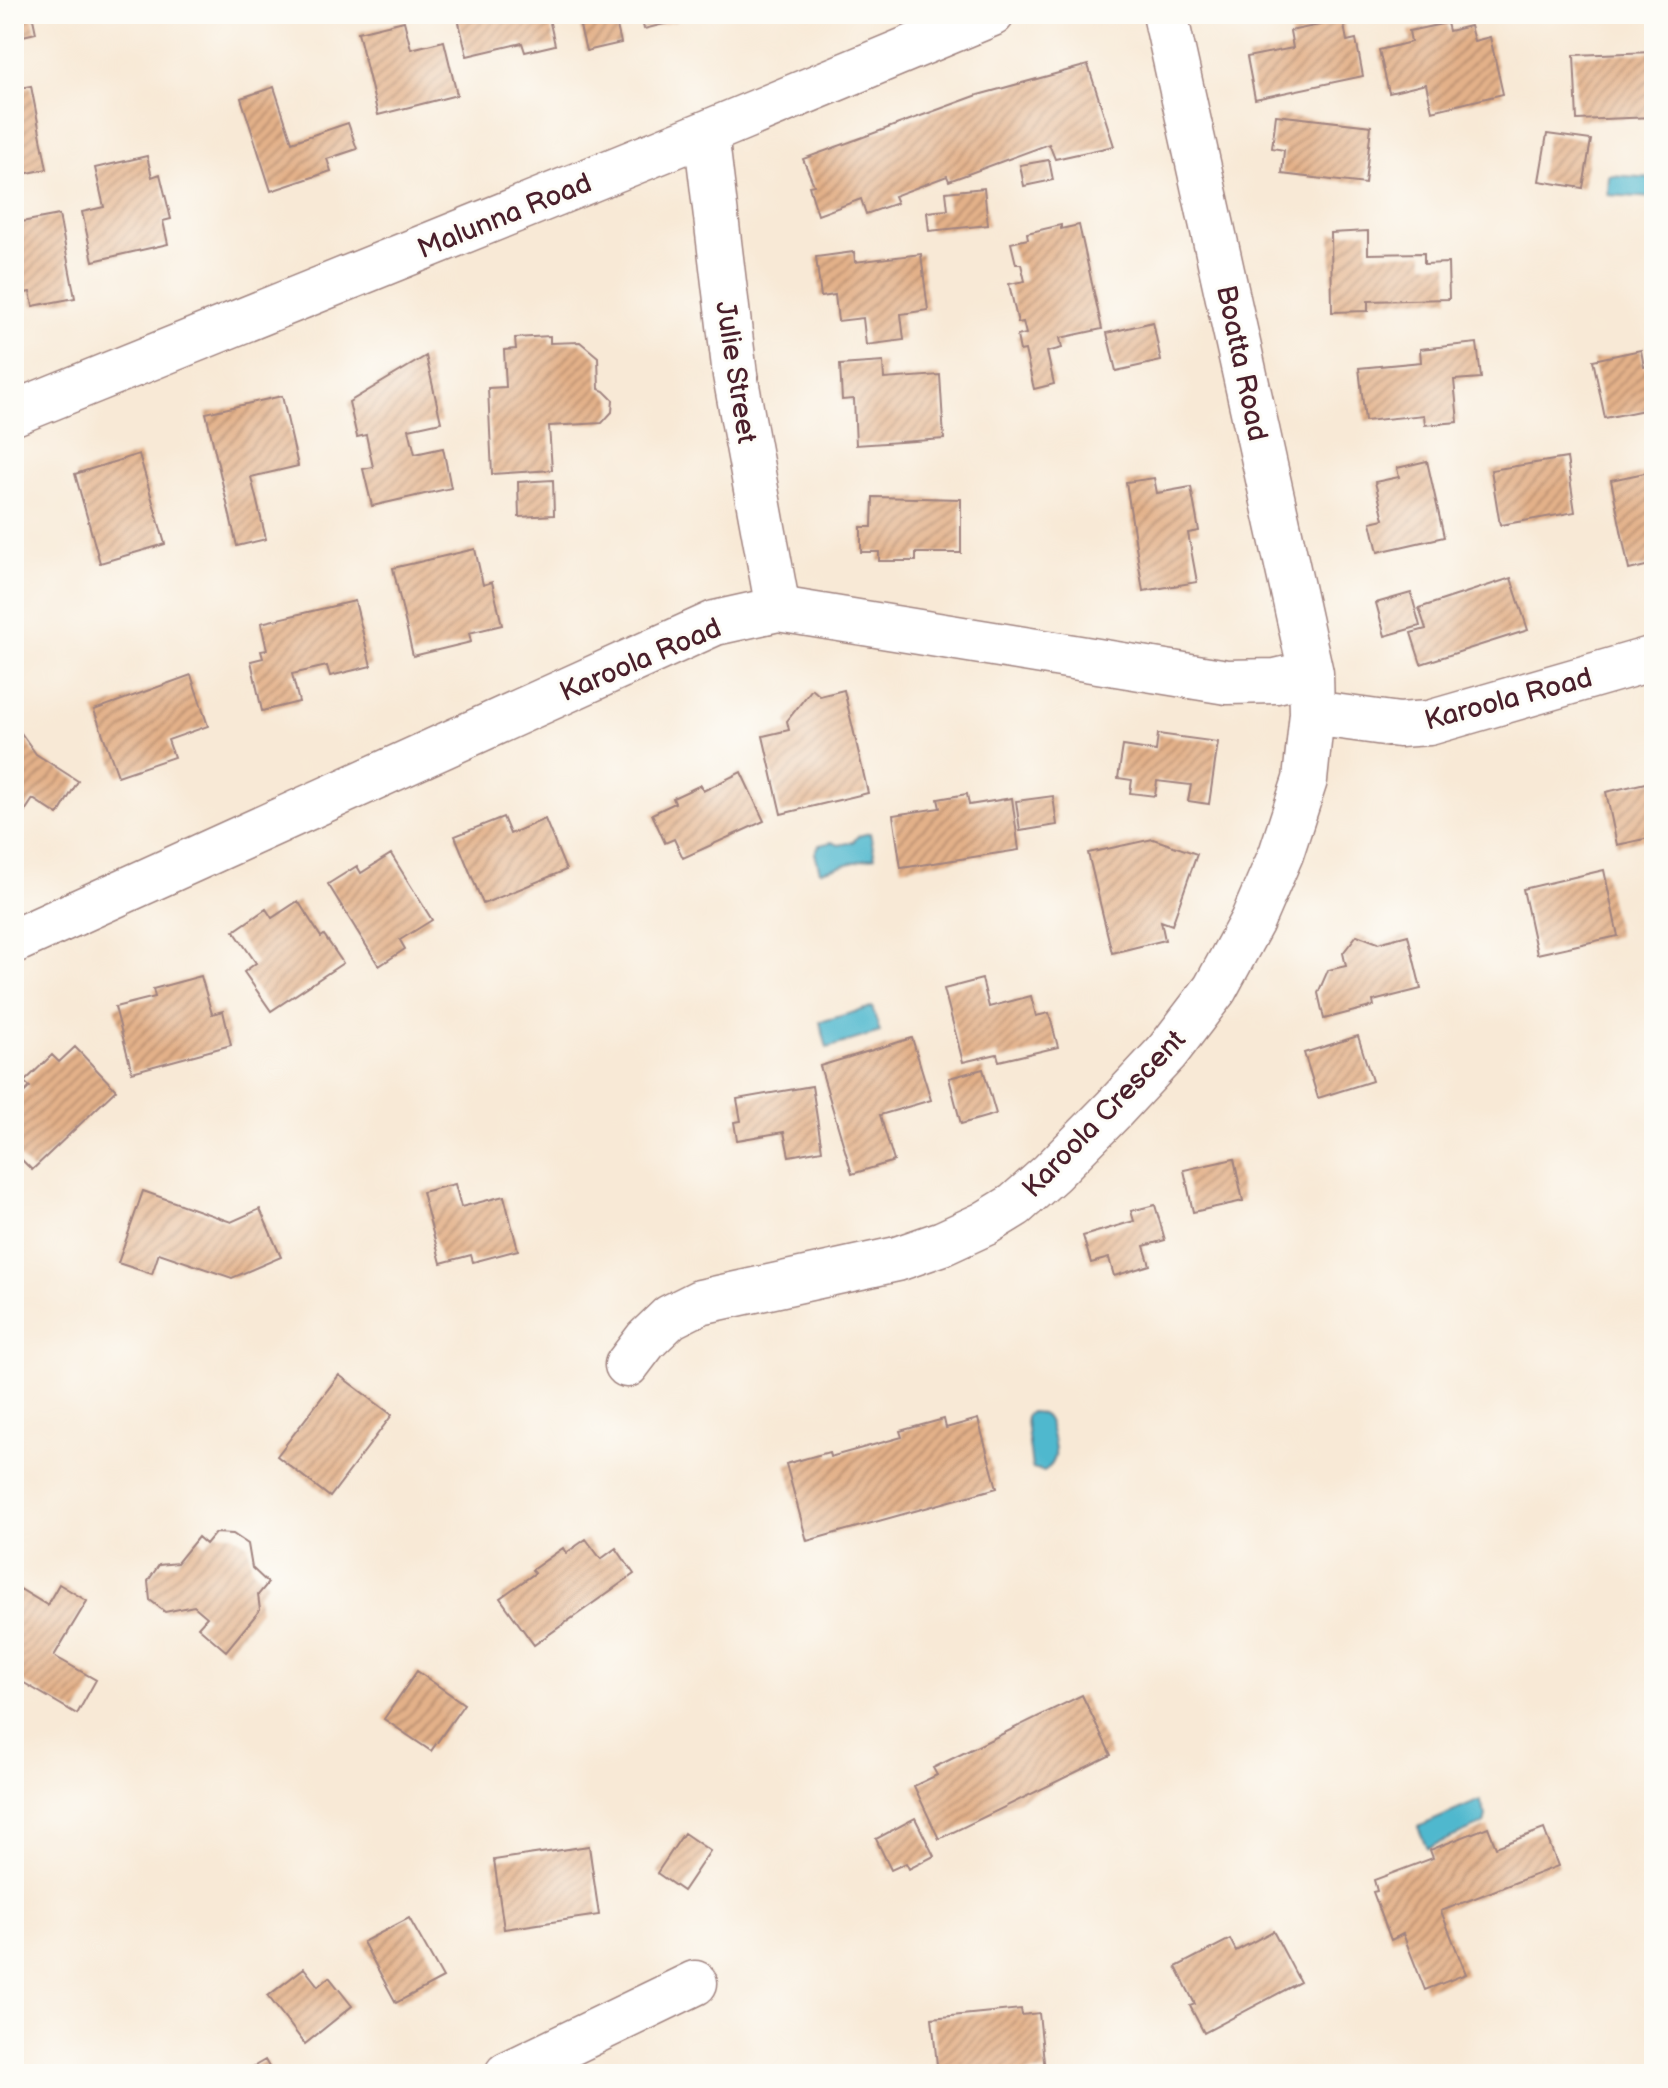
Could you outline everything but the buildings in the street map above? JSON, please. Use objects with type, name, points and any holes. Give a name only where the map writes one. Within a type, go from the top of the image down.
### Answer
[{"type":"street","name":"Malunna Road","points":[[14,413],[992,14]]},
{"type":"street","name":"Boatta Road","points":[[1165,14],[1312,693]]},
{"type":"street","name":"Julie Street","points":[[706,133],[735,375],[778,609]]},
{"type":"street","name":"Karoola Road","points":[[14,941],[715,623],[778,609],[1227,682],[1276,681],[1399,725],[1429,723],[1654,658]]},
{"type":"street","name":"Karoola Crescent","points":[[627,1365],[646,1340],[670,1317],[700,1302],[897,1259],[943,1243],[1015,1205],[1051,1173],[1167,1052],[1215,989],[1252,921],[1281,854],[1305,780],[1312,693]]},
{"type":"street","points":[[507,2074],[695,1983]]},
{"type":"water","points":[[1609,175],[1654,178],[1654,198],[1608,195]]},
{"type":"water","points":[[870,833],[875,857],[820,871],[815,853],[819,845],[853,842],[858,836]]},
{"type":"water","points":[[872,1007],[880,1032],[827,1048],[820,1022]]},
{"type":"water","points":[[1031,1412],[1041,1414],[1050,1425],[1054,1460],[1044,1471],[1032,1468],[1026,1421],[1026,1416]]},
{"type":"water","points":[[1480,1800],[1486,1816],[1484,1824],[1427,1848],[1418,1827]]}]
